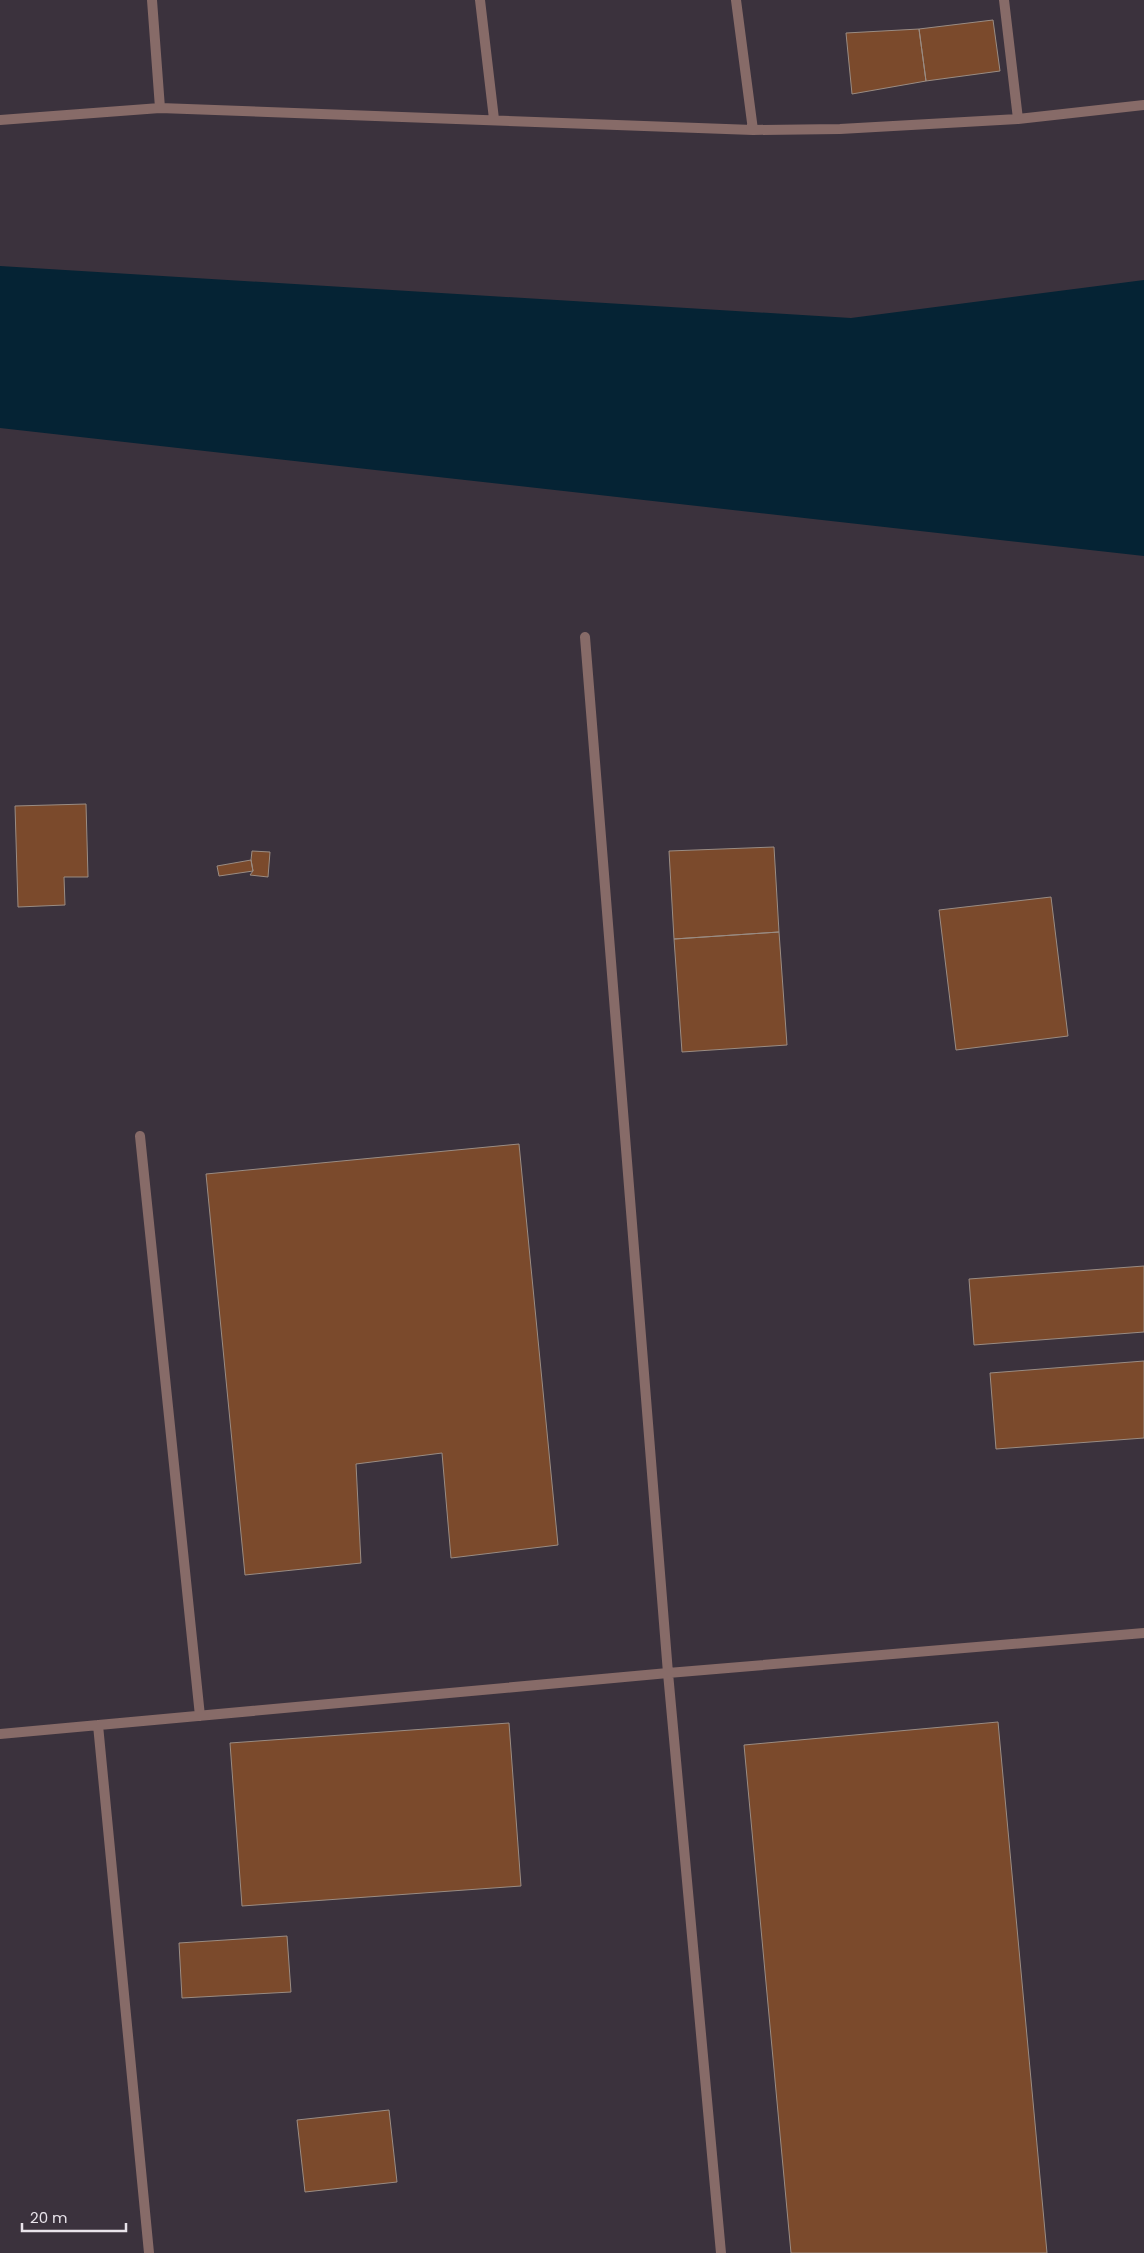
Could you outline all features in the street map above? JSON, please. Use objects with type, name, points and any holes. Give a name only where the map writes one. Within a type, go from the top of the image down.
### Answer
[{"type":"street","points":[[152,0],[160,108]]},
{"type":"street","points":[[480,0],[494,119]]},
{"type":"street","points":[[736,0],[753,130]]},
{"type":"street","points":[[1004,0],[1018,119]]},
{"type":"street","points":[[0,120],[160,108],[753,130],[840,129],[1018,119],[1144,105]]},
{"type":"street","points":[[586,637],[668,1673],[720,2253]]},
{"type":"street","points":[[140,1136],[200,1716]]},
{"type":"street","points":[[0,1734],[668,1673],[1144,1633]]},
{"type":"street","points":[[98,1725],[149,2253]]},
{"type":"water","points":[[0,266],[851,318],[1144,280],[1144,556],[0,428]]},
{"type":"building","points":[[993,20],[1000,71],[926,81],[919,29]]},
{"type":"building","points":[[919,29],[926,81],[852,94],[846,33]]},
{"type":"building","points":[[86,804],[88,877],[64,877],[65,905],[18,907],[15,806]]},
{"type":"building","points":[[774,847],[779,932],[674,939],[669,851]]},
{"type":"building","points":[[252,851],[270,852],[268,877],[250,875],[253,871]]},
{"type":"building","points":[[251,860],[253,871],[219,876],[217,866]]},
{"type":"building","points":[[1051,897],[1068,1036],[956,1050],[939,910]]},
{"type":"building","points":[[779,932],[787,1045],[682,1052],[674,939]]},
{"type":"building","points":[[519,1144],[558,1545],[451,1558],[442,1453],[356,1464],[361,1563],[245,1575],[206,1174]]},
{"type":"building","points":[[1144,1266],[1144,1332],[974,1345],[969,1279]]},
{"type":"building","points":[[1144,1361],[1144,1438],[996,1449],[990,1373]]},
{"type":"building","points":[[998,1722],[1047,2253],[791,2253],[744,1745]]},
{"type":"building","points":[[509,1723],[521,1886],[242,1906],[230,1743]]},
{"type":"building","points":[[287,1936],[291,1992],[182,1998],[179,1943]]},
{"type":"building","points":[[389,2110],[397,2182],[305,2192],[297,2120]]}]
